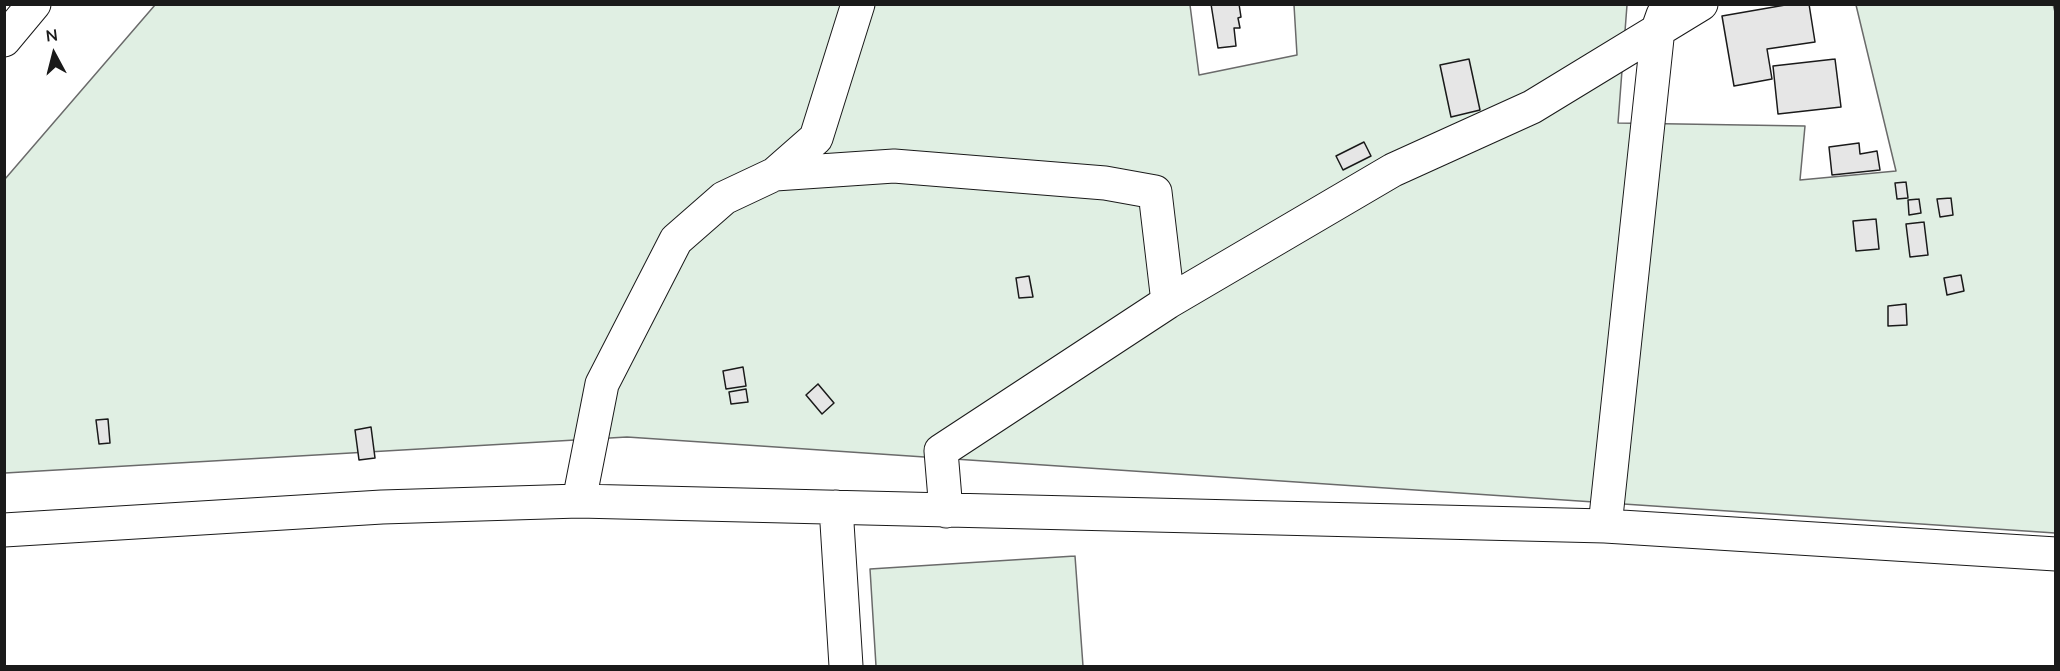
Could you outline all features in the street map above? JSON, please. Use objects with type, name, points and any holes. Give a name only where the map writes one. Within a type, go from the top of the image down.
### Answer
[{"type":"street","points":[[4,40],[34,4]]},
{"type":"street","points":[[579,501],[602,384],[676,240],[724,198],[776,174],[816,138],[858,4]]},
{"type":"street","points":[[946,511],[942,451],[1168,302],[1393,170],[1532,107],[1662,17],[1701,4]]},
{"type":"street","points":[[1605,526],[1662,17]]},
{"type":"street","points":[[776,174],[894,165],[1105,183],[1155,192],[1168,302]]},
{"type":"street","points":[[4,530],[382,507],[579,501],[1605,526],[2055,554]]},
{"type":"street","points":[[836,507],[846,666]]},
{"type":"green space","points":[[2053,4],[2055,12],[2055,533],[627,437],[5,473],[5,179],[155,5],[1190,5],[1199,75],[1297,55],[1294,5],[1627,5],[1618,123],[1805,126],[1800,180],[1896,171],[1856,5]]},
{"type":"green space","points":[[1075,556],[1083,666],[876,666],[870,569]]},
{"type":"building","points":[[1211,4],[1239,4],[1240,28],[1234,28],[1236,46],[1218,48]]},
{"type":"building","points":[[1791,4],[1809,4],[1815,42],[1767,49],[1772,79],[1734,86],[1722,16]]},
{"type":"building","points":[[1469,59],[1480,110],[1451,117],[1440,65]]},
{"type":"building","points":[[1835,59],[1841,107],[1778,114],[1773,66]]},
{"type":"building","points":[[1364,142],[1371,156],[1343,170],[1336,156]]},
{"type":"building","points":[[1859,143],[1860,154],[1877,151],[1880,170],[1832,175],[1829,147]]},
{"type":"building","points":[[1906,182],[1908,198],[1897,199],[1895,183]]},
{"type":"building","points":[[1951,198],[1953,215],[1940,217],[1937,199]]},
{"type":"building","points":[[1919,199],[1921,213],[1909,215],[1908,200]]},
{"type":"building","points":[[1876,219],[1879,249],[1856,251],[1853,221]]},
{"type":"building","points":[[1924,222],[1928,255],[1910,257],[1906,224]]},
{"type":"building","points":[[1961,275],[1964,291],[1947,295],[1944,278]]},
{"type":"building","points":[[1029,276],[1033,297],[1019,298],[1016,278]]},
{"type":"building","points":[[1906,304],[1907,325],[1888,326],[1888,306]]},
{"type":"building","points":[[743,367],[746,386],[726,389],[723,371]]},
{"type":"building","points":[[818,384],[834,403],[822,414],[806,395]]},
{"type":"building","points":[[746,389],[748,402],[731,404],[729,392]]},
{"type":"building","points":[[108,419],[110,443],[99,444],[96,420]]},
{"type":"building","points":[[371,427],[375,458],[359,460],[355,430]]}]
